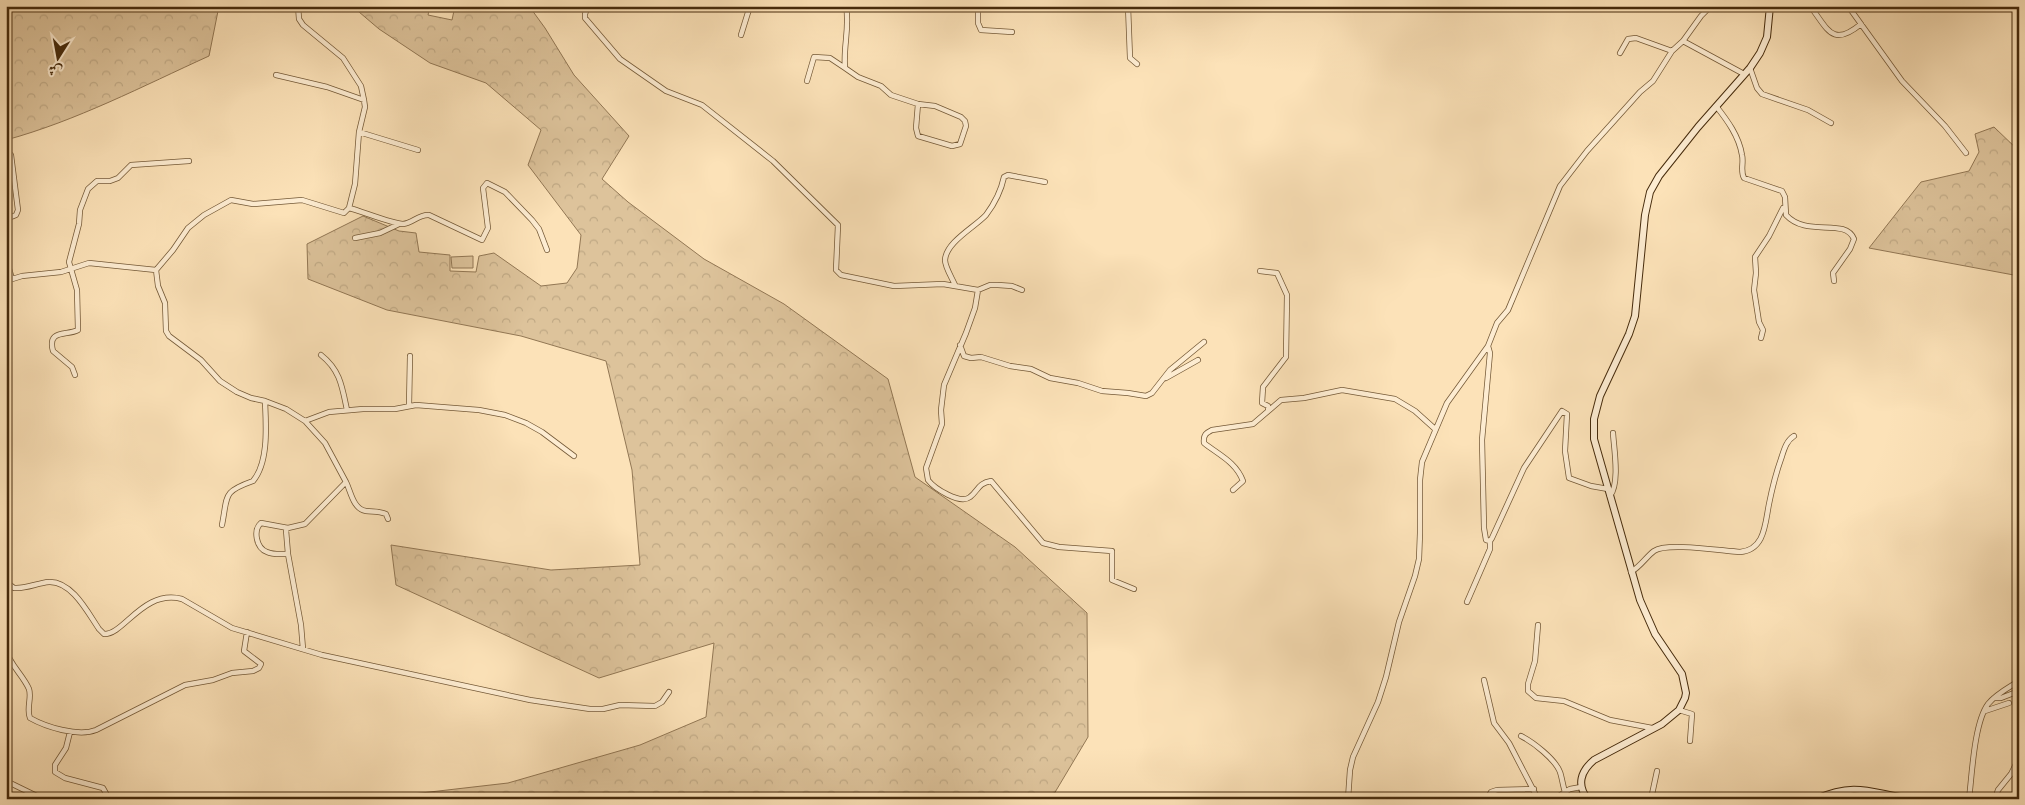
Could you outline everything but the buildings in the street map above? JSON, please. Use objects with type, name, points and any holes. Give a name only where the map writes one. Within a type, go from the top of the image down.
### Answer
[{"type":"street","points":[[298,6],[299,19],[303,25],[333,49],[350,68],[361,86],[365,107],[359,132],[355,184],[349,208],[344,213],[302,200],[253,204],[231,200],[204,215],[188,228],[156,270],[158,286],[165,303],[166,331],[169,336],[201,360],[220,381],[251,398],[286,409],[305,421],[325,443],[357,507],[364,511],[382,512],[386,514],[388,519]]},
{"type":"street","points":[[588,6],[585,18],[620,59],[666,91],[702,105],[773,161],[838,225],[836,270],[841,274],[894,286],[955,285],[978,290],[990,285],[998,285],[1012,286],[1022,290]]},
{"type":"street","points":[[741,35],[750,6]]},
{"type":"street","points":[[845,68],[844,60],[848,30],[846,6]]},
{"type":"street","points":[[978,6],[978,23],[981,30],[987,32],[1012,32]]},
{"type":"street","points":[[1137,6],[1128,7],[1130,58],[1137,64]]},
{"type":"street","points":[[1348,799],[1353,757],[1378,702],[1399,622],[1415,576],[1420,533],[1422,462],[1447,402],[1488,346],[1495,328],[1510,305],[1560,186],[1587,151],[1640,92],[1653,81],[1672,51],[1711,6]]},
{"type":"street","points":[[1580,787],[1585,770],[1594,760],[1653,728],[1679,710],[1685,698],[1686,685],[1684,679],[1648,621],[1631,572],[1594,439],[1594,419],[1600,396],[1632,325],[1647,201],[1659,176],[1716,106],[1750,68],[1767,37],[1770,6]]},
{"type":"street","points":[[1810,6],[1829,33],[1837,36],[1849,34],[1861,24]]},
{"type":"street","points":[[1848,6],[1902,81],[1945,126],[1966,153]]},
{"type":"street","points":[[1620,53],[1628,39],[1636,38],[1672,51]]},
{"type":"street","points":[[1683,40],[1744,74]]},
{"type":"street","points":[[806,82],[814,57],[830,58],[858,77],[880,86],[891,95],[918,104],[934,106],[963,118],[966,126],[960,144],[952,146],[918,136],[916,128],[918,104]]},
{"type":"street","points":[[1750,68],[1757,88],[1762,94],[1808,110],[1830,123]]},
{"type":"street","points":[[276,74],[327,87],[364,100]]},
{"type":"street","points":[[1716,106],[1726,118],[1740,146],[1743,157],[1742,176],[1782,191],[1785,197],[1784,204],[1769,236],[1755,257],[1754,290],[1759,322],[1763,330],[1761,338]]},
{"type":"street","points":[[359,132],[418,150]]},
{"type":"street","points":[[6,219],[16,215],[18,210],[9,158]]},
{"type":"street","points":[[74,375],[72,367],[57,355],[52,348],[55,336],[78,330],[77,290],[69,262],[79,224],[80,210],[90,185],[98,181],[110,181],[118,178],[131,165],[189,161]]},
{"type":"street","points":[[955,285],[945,262],[947,251],[984,216],[1001,191],[1004,177],[1008,175],[1045,182]]},
{"type":"street","points":[[355,238],[380,234],[424,214],[482,240],[488,228],[483,188],[487,183],[505,192],[532,220],[539,230],[547,250]]},
{"type":"street","points":[[1784,204],[1786,215],[1798,224],[1811,227],[1845,228],[1851,233],[1854,239],[1850,249],[1832,273],[1834,281]]},
{"type":"street","points":[[349,208],[399,224]]},
{"type":"street","points":[[6,258],[12,279]]},
{"type":"street","points":[[6,281],[22,276],[52,274],[89,263],[156,270]]},
{"type":"street","points":[[1260,272],[1277,274],[1287,295],[1288,310],[1286,357],[1263,387],[1262,403],[1268,406],[1268,409]]},
{"type":"street","points":[[978,290],[975,308],[944,385],[940,410],[942,424],[926,468],[928,480],[948,495],[965,499],[970,498],[977,487],[991,481],[1041,542],[1059,547],[1112,551],[1112,580],[1134,589]]},
{"type":"street","points":[[960,345],[964,356],[971,358],[981,357],[1010,366],[1031,369],[1050,378],[1078,383],[1102,391],[1128,392],[1146,396],[1152,393],[1166,378],[1170,370],[1204,342]]},
{"type":"street","points":[[1488,346],[1490,353],[1482,440],[1482,469],[1484,535],[1486,540],[1490,541]]},
{"type":"street","points":[[321,354],[336,370],[347,410]]},
{"type":"street","points":[[409,406],[410,356]]},
{"type":"street","points":[[1166,378],[1198,360]]},
{"type":"street","points":[[1232,490],[1244,480],[1234,464],[1204,443],[1206,433],[1212,430],[1253,424],[1268,409],[1281,400],[1304,398],[1342,390],[1395,399],[1415,411],[1435,429]]},
{"type":"street","points":[[222,526],[229,494],[238,486],[253,481],[261,464],[264,447],[265,401]]},
{"type":"street","points":[[305,421],[329,412],[395,409],[416,405],[479,410],[505,415],[542,432],[574,456]]},
{"type":"street","points":[[1467,602],[1490,549],[1490,541],[1524,468],[1562,411],[1566,412],[1568,416],[1565,451],[1569,478],[1609,493]]},
{"type":"street","points":[[1609,493],[1614,490],[1615,468],[1612,433]]},
{"type":"street","points":[[1631,572],[1652,553],[1661,548],[1746,552],[1754,547],[1765,530],[1769,504],[1784,450],[1790,438],[1794,436]]},
{"type":"street","points":[[288,554],[264,551],[258,542],[258,526],[261,523],[288,528],[305,524],[346,482]]},
{"type":"street","points":[[288,528],[285,535],[301,625],[303,649]]},
{"type":"street","points":[[7,585],[18,589],[50,582],[64,587],[77,596],[104,634],[112,632],[141,608],[164,598],[174,597],[182,599],[232,628],[322,655],[530,700],[590,709],[603,709],[620,706],[655,706],[662,702],[669,692]]},
{"type":"street","points":[[1538,625],[1535,661],[1528,684],[1528,691],[1531,695],[1536,698],[1571,703],[1593,714],[1617,722],[1653,728]]},
{"type":"street","points":[[6,650],[8,657],[29,690],[28,712],[30,718],[70,732],[88,733],[185,686],[213,680],[232,673],[253,671],[259,668],[261,664],[244,651],[248,632]]},
{"type":"street","points":[[1484,680],[1494,723],[1509,743],[1538,799]]},
{"type":"street","points":[[1969,799],[1977,742],[1985,711],[1994,698],[2019,680]]},
{"type":"street","points":[[1994,698],[2000,698],[2019,691]]},
{"type":"street","points":[[1985,711],[2009,703]]},
{"type":"street","points":[[1679,710],[1692,714],[1690,740]]},
{"type":"street","points":[[1995,799],[2000,786],[2011,774],[2019,758],[2016,730],[2019,727]]},
{"type":"street","points":[[70,732],[67,745],[55,765],[56,772],[65,778],[104,788],[109,799]]},
{"type":"street","points":[[1521,736],[1530,741],[1560,771],[1565,792]]},
{"type":"street","points":[[1652,799],[1657,771]]},
{"type":"street","points":[[6,781],[43,799]]},
{"type":"street","points":[[1554,799],[1565,792],[1580,787]]},
{"type":"street","points":[[1580,787],[1588,799]]},
{"type":"street","points":[[1816,799],[1839,790],[1849,789],[1863,789],[1913,799]]},
{"type":"street","points":[[1487,799],[1492,792],[1497,790],[1534,790]]},
{"type":"green space","points":[[6,6],[219,6],[209,56],[84,113],[6,140]]},
{"type":"green space","points":[[352,6],[430,6],[428,15],[452,20],[455,6],[529,6],[574,75],[629,136],[602,179],[628,202],[704,259],[784,304],[888,379],[915,477],[1015,547],[1087,613],[1088,737],[1051,799],[369,799],[508,783],[640,745],[706,717],[714,643],[599,678],[396,585],[391,545],[551,570],[640,565],[632,470],[606,361],[521,336],[387,310],[308,279],[307,244],[363,216],[399,231],[416,233],[419,252],[450,255],[450,271],[476,272],[479,256],[494,253],[541,286],[567,283],[577,268],[581,235],[528,165],[541,130],[486,83],[430,63],[379,29]]},
{"type":"green space","points":[[1994,127],[2019,151],[2019,276],[1869,248],[1921,182],[1969,171],[1979,152],[1975,134]]},
{"type":"green space","points":[[473,256],[473,268],[452,268],[451,257]]}]
